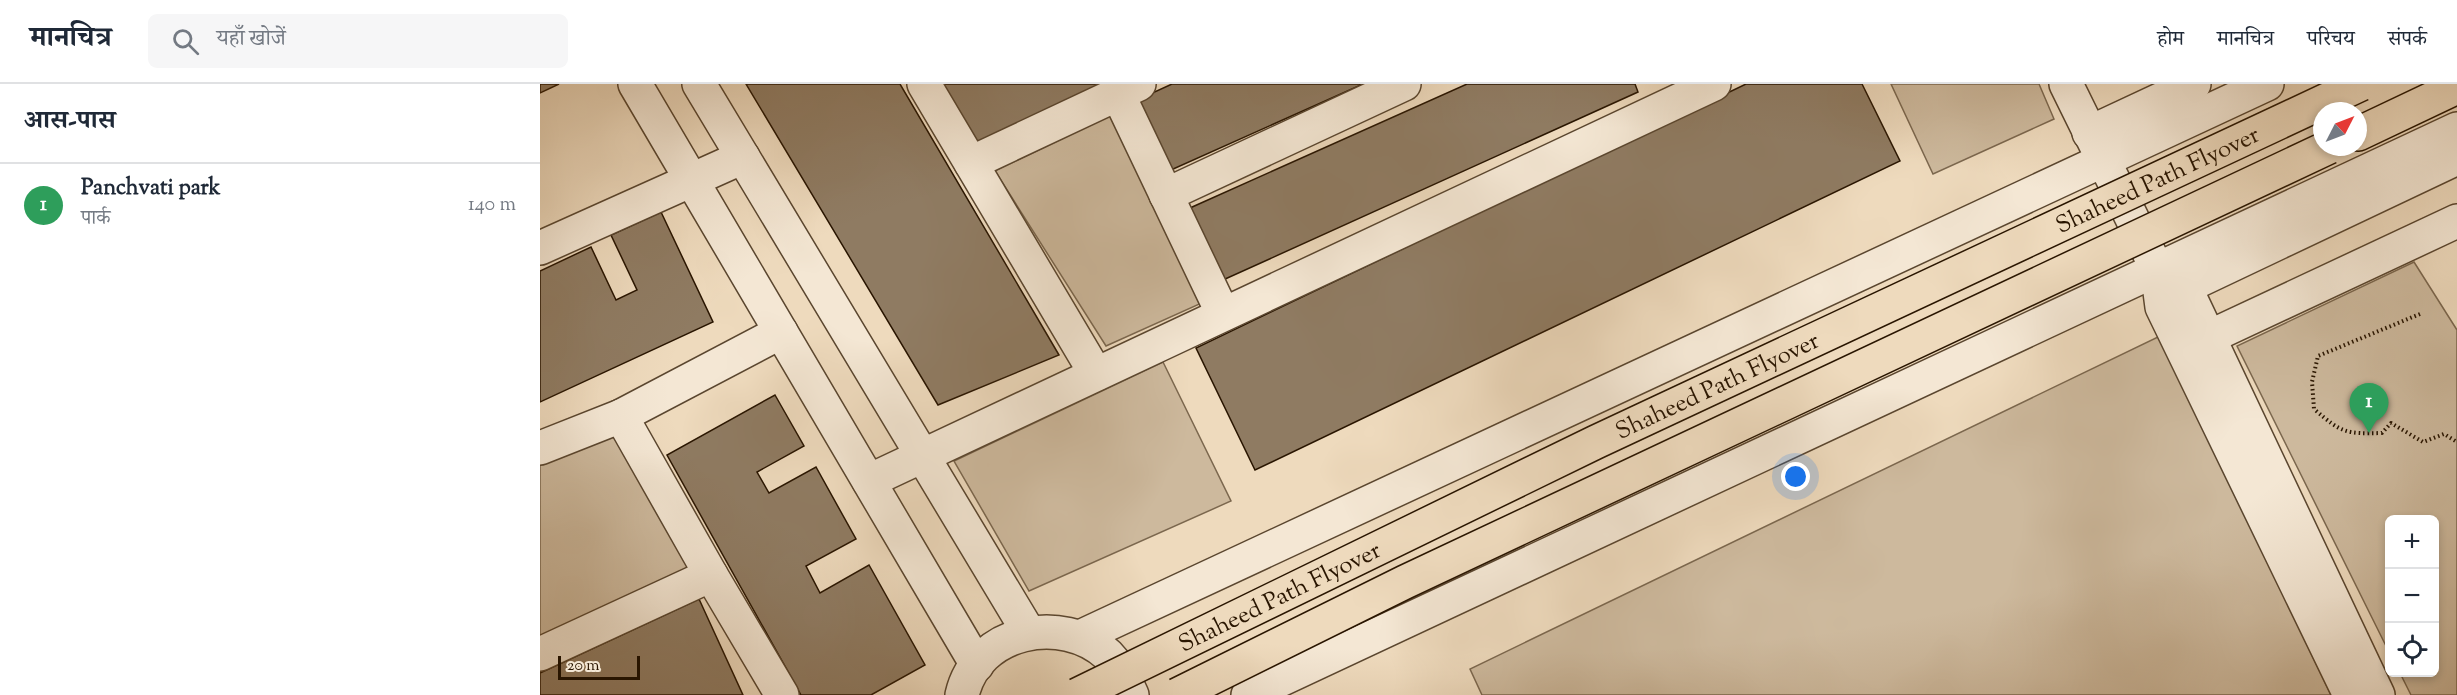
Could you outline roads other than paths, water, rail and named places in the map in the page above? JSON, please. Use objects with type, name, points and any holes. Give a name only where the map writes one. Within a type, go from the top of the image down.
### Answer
[{"type":"highway","name":"Shaheed Path Flyover","points":[[1077,695],[1596,442],[2361,84]]},
{"type":"highway","points":[[2367,130],[2457,87]]},
{"type":"highway","name":"Shaheed Path Flyover","points":[[1177,695],[1405,582],[2313,155]]},
{"type":"street","points":[[635,84],[977,665]]},
{"type":"street","points":[[699,84],[1029,633]]},
{"type":"street","points":[[924,84],[1096,374]]},
{"type":"street","points":[[1166,195],[1404,84]]},
{"type":"street","points":[[869,481],[1223,314],[1659,96],[1714,84]]},
{"type":"street","points":[[2066,84],[2157,269],[2162,307],[2195,343],[2379,695]]},
{"type":"street","points":[[2096,147],[2194,84]]},
{"type":"street","points":[[1080,637],[2096,147],[2266,84]]},
{"type":"street","points":[[971,163],[1129,89],[1166,195],[1223,314]]},
{"type":"street","points":[[1248,695],[2457,129]]},
{"type":"street","points":[[540,248],[743,157]]},
{"type":"street","points":[[2185,287],[2457,158]]},
{"type":"street","points":[[2195,343],[2457,221]]},
{"type":"street","points":[[2157,269],[2185,287],[2195,343],[2350,695]]},
{"type":"street","points":[[540,448],[621,416],[781,332]]},
{"type":"street","points":[[621,416],[782,695]]},
{"type":"street","points":[[540,654],[711,575]]},
{"type":"street","points":[[961,694],[977,665],[1006,641],[1029,633],[1051,631],[1080,637],[1108,656],[1121,671],[1132,695]]},
{"type":"place","name":"Panchvati park","points":[[2369,433]]}]
